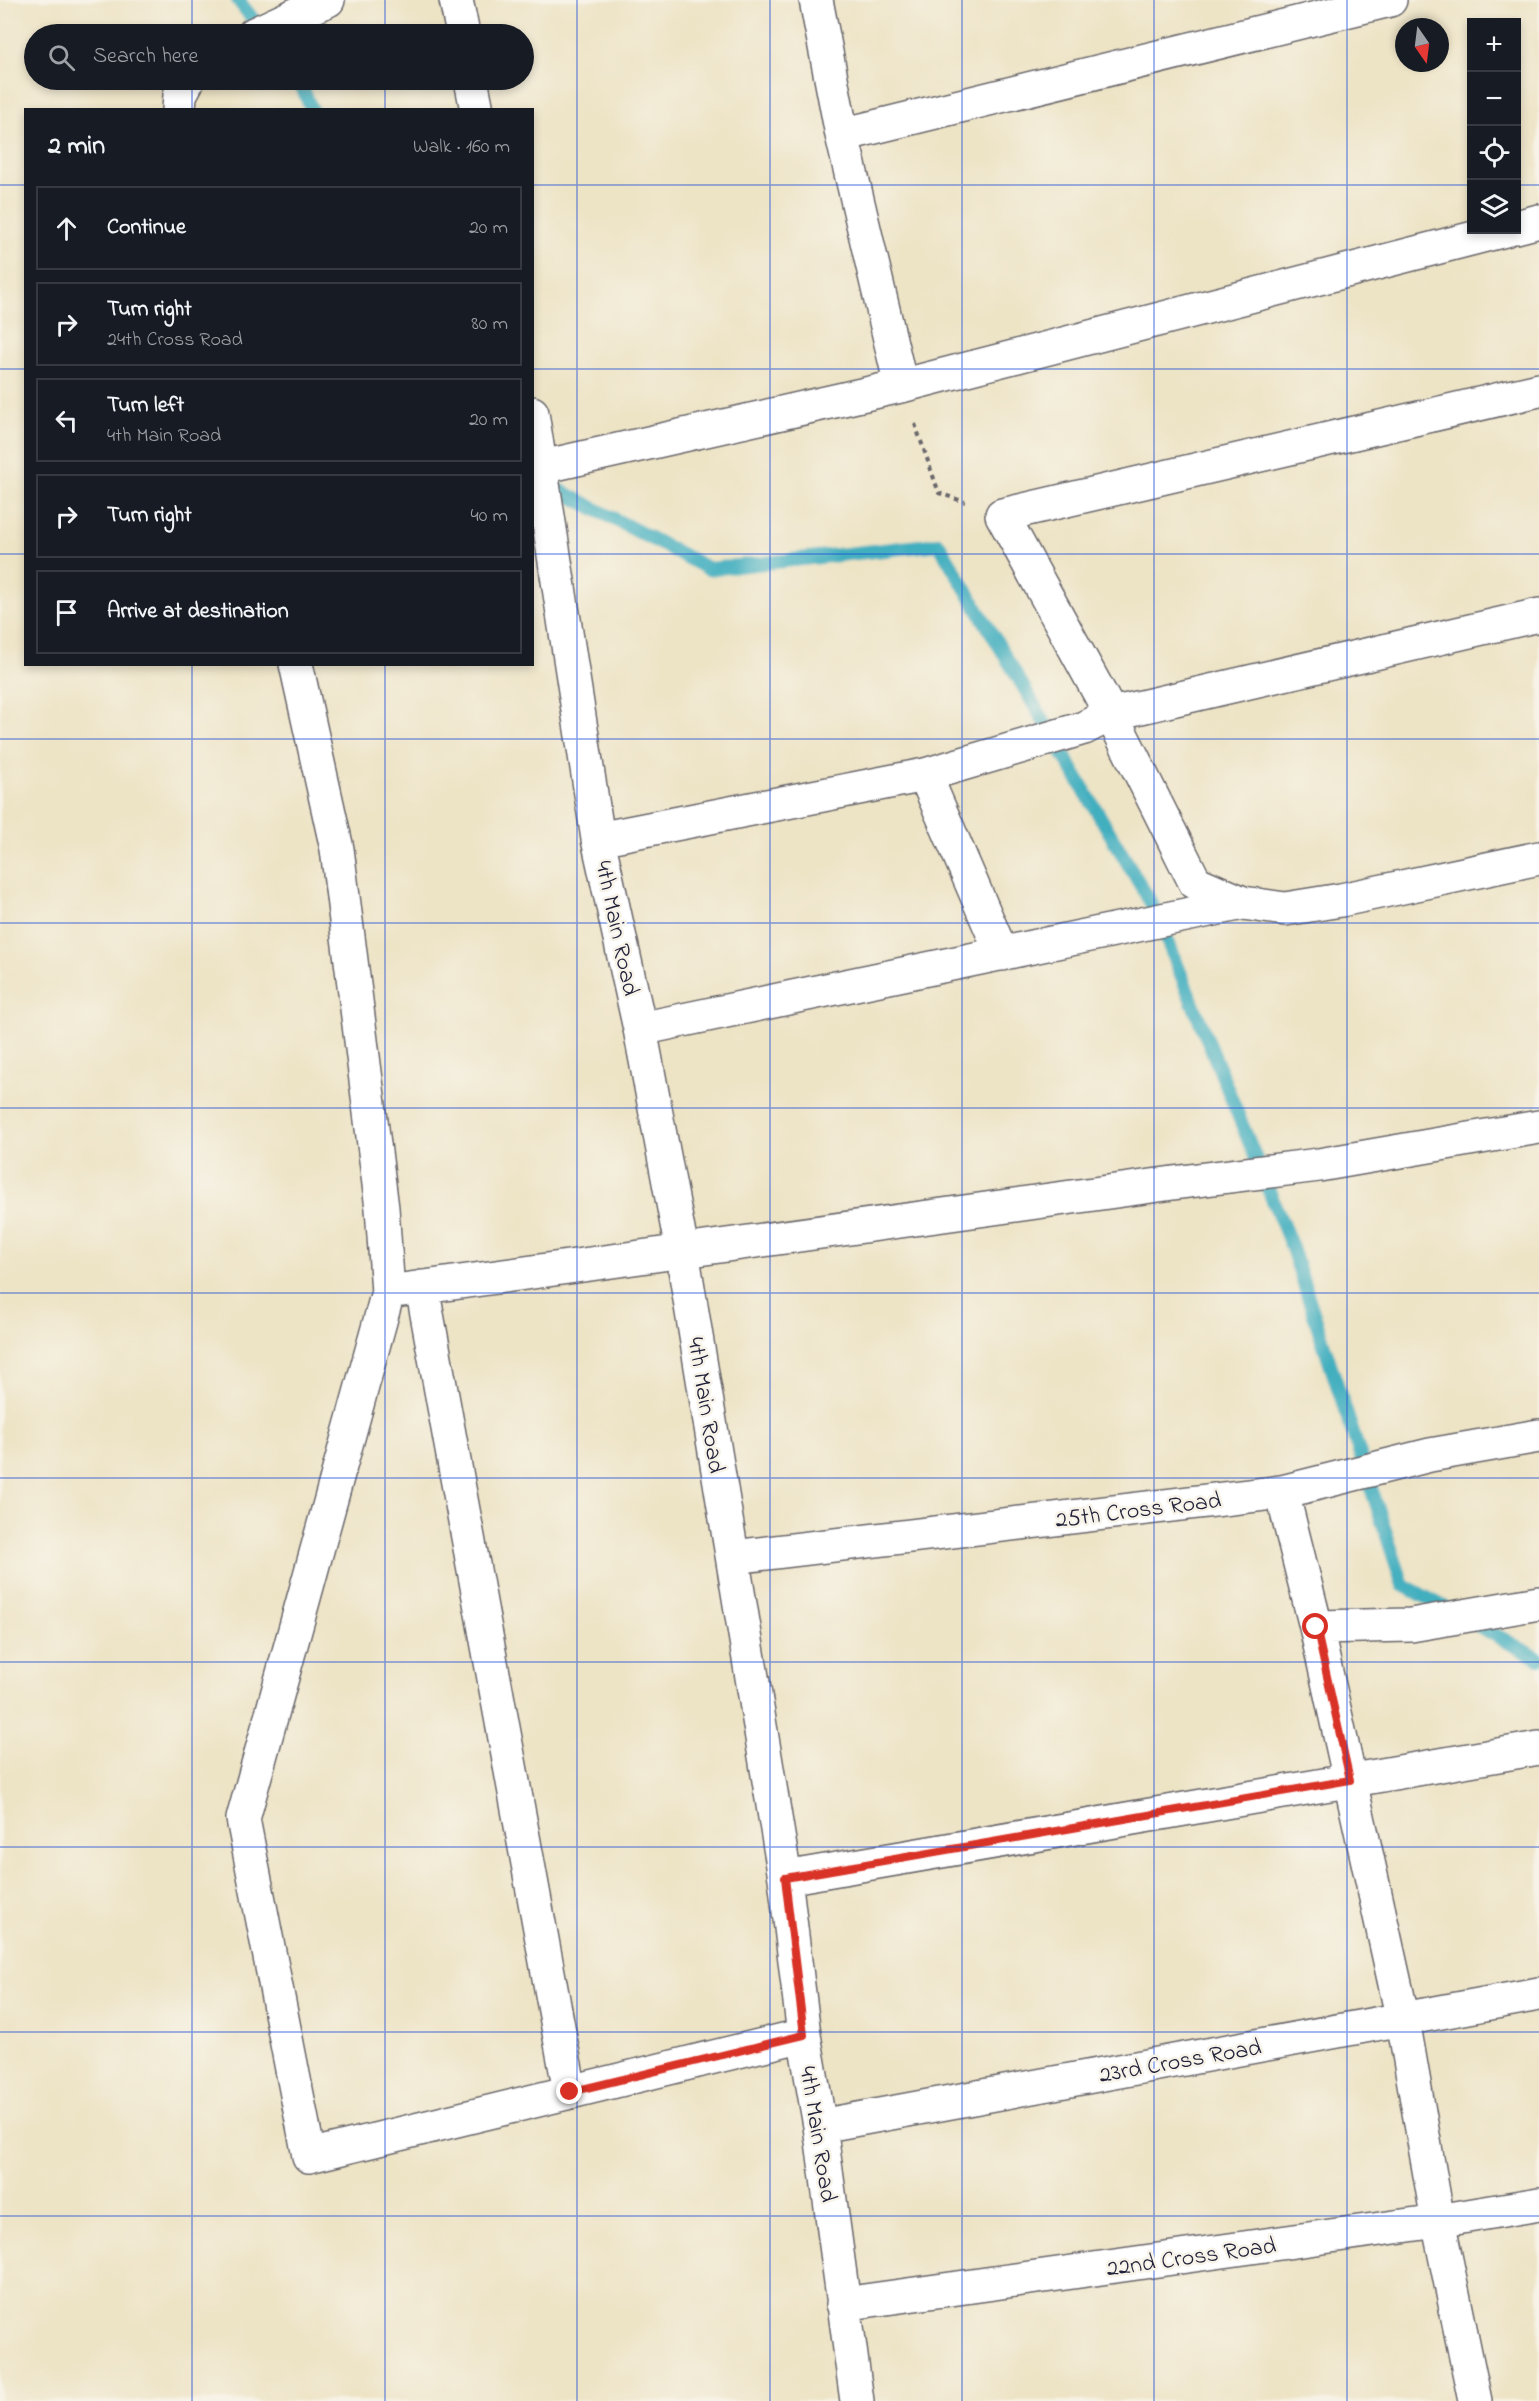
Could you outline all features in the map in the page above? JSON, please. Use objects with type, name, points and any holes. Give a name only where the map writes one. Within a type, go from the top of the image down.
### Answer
[{"type":"street","points":[[277,24],[328,0]]},
{"type":"street","points":[[456,0],[460,24]]},
{"type":"street","points":[[816,0],[842,135],[901,387]]},
{"type":"street","points":[[842,135],[1390,0]]},
{"type":"street","points":[[179,108],[183,90]]},
{"type":"street","points":[[473,90],[477,108]]},
{"type":"street","points":[[1521,226],[1539,221]]},
{"type":"street","points":[[542,467],[901,387],[1490,234]]},
{"type":"street","points":[[1539,390],[1002,514],[1097,721],[1195,882],[1243,903],[1285,909],[1539,858]]},
{"type":"street","name":"4th Main Road","points":[[534,424],[598,839],[640,1029],[682,1251],[733,1557],[785,1878],[804,2035],[820,2126],[857,2401]]},
{"type":"street","points":[[598,839],[925,775],[1021,748],[1097,721],[1539,615]]},
{"type":"street","points":[[296,666],[337,849],[382,1208],[388,1292],[243,1819],[309,2156],[804,2035]]},
{"type":"street","points":[[925,775],[1002,954]]},
{"type":"street","points":[[640,1029],[1243,903]]},
{"type":"street","points":[[388,1292],[1173,1183],[1319,1165],[1539,1127]]},
{"type":"street","points":[[422,1287],[570,2092]]},
{"type":"street","name":"25th Cross Road","points":[[733,1557],[1282,1492],[1430,1455],[1539,1436]]},
{"type":"street","points":[[1282,1492],[1316,1627],[1402,2020],[1438,2221],[1475,2401]]},
{"type":"street","points":[[1316,1627],[1411,1625],[1539,1603]]},
{"type":"street","points":[[785,1878],[1539,1748]]},
{"type":"street","name":"23rd Cross Road","points":[[820,2126],[1539,1994]]},
{"type":"street","name":"22nd Cross Road","points":[[843,2304],[1438,2221],[1539,2204]]},
{"type":"path","points":[[901,387],[939,493]]},
{"type":"waterway","points":[[238,0],[257,24]]},
{"type":"waterway","points":[[303,90],[311,108]]},
{"type":"waterway","points":[[544,482],[709,569],[939,544],[1154,908],[1291,1245],[1403,1585],[1453,1612]]},
{"type":"waterway","points":[[1470,1621],[1539,1659]]},
{"type":"route","points":[[570,2092],[804,2035],[785,1878],[1350,1780],[1316,1627]]}]
